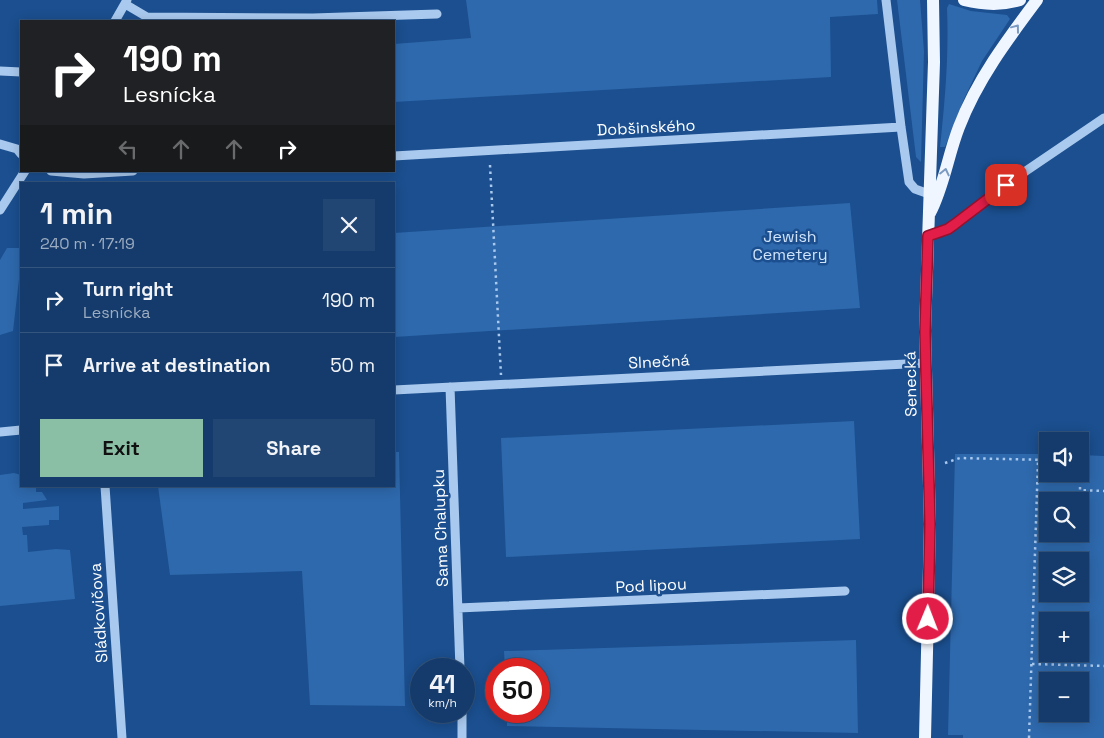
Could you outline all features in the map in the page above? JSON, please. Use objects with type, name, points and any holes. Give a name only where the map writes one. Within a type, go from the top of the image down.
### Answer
[{"type":"main road","name":"Senecká","points":[[925,738],[930,524],[925,332],[935,36],[933,0]]},
{"type":"main road","points":[[964,0],[993,5],[1008,4],[1020,0]]},
{"type":"main road","points":[[928,218],[940,194],[952,148],[969,102],[997,54],[1037,0]]},
{"type":"street","points":[[886,0],[900,128],[909,182],[915,189],[929,194]]},
{"type":"street","points":[[116,20],[126,2],[147,17],[314,18],[437,14]]},
{"type":"street","points":[[0,71],[20,72]]},
{"type":"street","points":[[928,236],[948,229],[1020,175],[1104,118]]},
{"type":"street","name":"Dobšinského","points":[[395,156],[900,128]]},
{"type":"street","points":[[0,144],[17,149],[20,153]]},
{"type":"street","points":[[0,210],[24,172]]},
{"type":"street","points":[[62,172],[84,174],[117,172]]},
{"type":"street","points":[[84,174],[85,182]]},
{"type":"street","name":"Slnečná","points":[[395,390],[926,363]]},
{"type":"street","name":"Sama Chalupku","points":[[450,387],[460,658]]},
{"type":"street","points":[[0,432],[20,430]]},
{"type":"street","name":"Sládkovičova","points":[[105,487],[122,738]]},
{"type":"street","name":"Pod lipou","points":[[458,608],[845,591]]},
{"type":"street","points":[[462,723],[462,738]]},
{"type":"path","points":[[490,165],[501,377]]},
{"type":"path","points":[[945,463],[960,458],[1038,460],[1029,738]]},
{"type":"path","points":[[1080,482],[1080,490],[1104,491]]},
{"type":"path","points":[[1032,664],[1104,666]]},
{"type":"green space","points":[[466,0],[877,0],[878,14],[830,17],[831,77],[395,102],[395,44],[471,38]]},
{"type":"green space","points":[[897,0],[920,0],[924,51],[921,162],[916,157]]},
{"type":"green space","points":[[949,4],[971,11],[1007,15],[1010,19],[982,61],[964,99],[945,147],[940,147],[946,78],[947,8]]},
{"type":"green space","name":"Jewish Cemetery","points":[[850,203],[860,308],[395,337],[395,233]]},
{"type":"green space","points":[[7,248],[20,248],[20,271],[13,331],[0,335],[0,260]]},
{"type":"green space","points":[[854,421],[860,539],[506,557],[501,438]]},
{"type":"green space","points":[[395,452],[399,452],[405,706],[310,705],[302,571],[170,575],[158,487],[395,487]]},
{"type":"green space","points":[[955,454],[1039,454],[1039,482],[1089,482],[1089,455],[1104,456],[1104,738],[963,738],[963,735],[948,735]]},
{"type":"green space","points":[[14,473],[20,475],[20,487],[36,487],[36,492],[42,492],[47,500],[23,503],[23,509],[59,506],[59,520],[49,520],[49,525],[22,527],[23,535],[27,535],[28,552],[56,549],[70,550],[75,599],[0,606],[0,475]]},
{"type":"green space","points":[[856,640],[858,733],[507,726],[507,723],[550,723],[550,658],[504,658],[504,651]]},
{"type":"route","points":[[928,619],[930,524],[925,332],[928,236],[948,229],[1006,185]]}]
